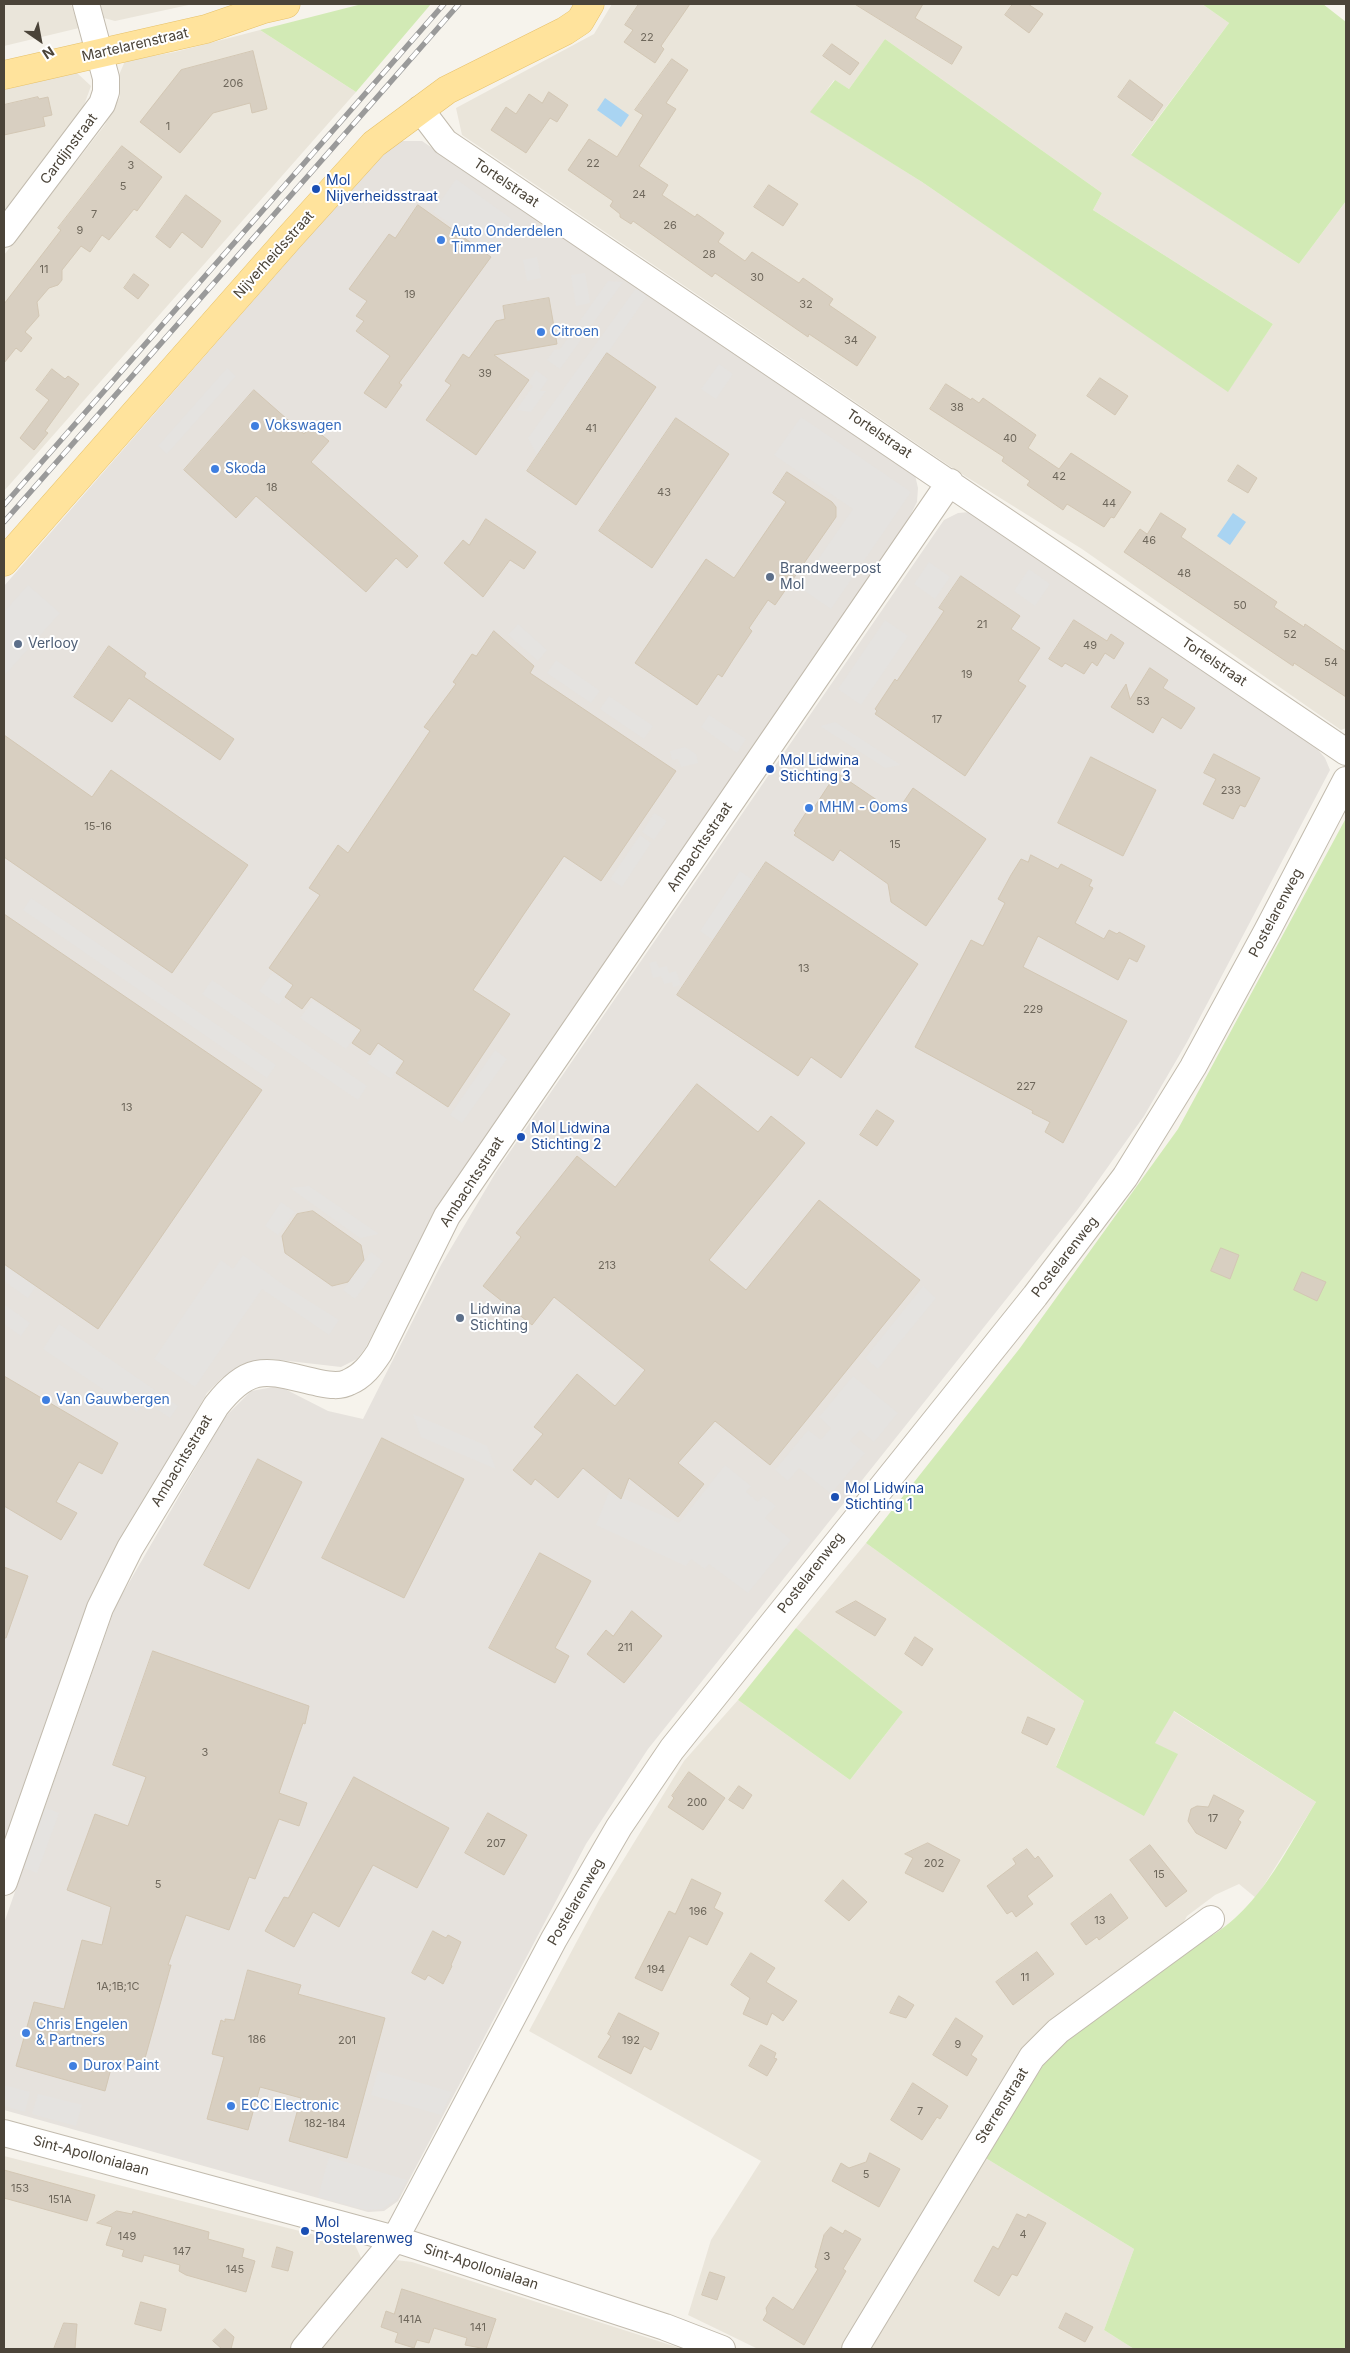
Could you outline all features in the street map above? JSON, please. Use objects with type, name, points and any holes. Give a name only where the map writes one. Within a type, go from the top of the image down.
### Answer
[{"type":"main road","name":"Nijverheidsstraat","points":[[4,562],[374,144],[447,90],[487,68],[565,31],[580,21],[590,4]]},
{"type":"main road","name":"Martelarenstraat","points":[[4,75],[205,13],[275,6]]},
{"type":"main road","name":"Martelarenstraat","points":[[4,59],[97,46]]},
{"type":"street","name":"Cardijnstraat","points":[[4,234],[102,104],[106,92],[106,78],[86,4]]},
{"type":"street","name":"Tortelstraat","points":[[420,109],[445,142],[950,482],[1346,752]]},
{"type":"street","name":"Ambachtsstraat","points":[[4,1882],[100,1608],[130,1548],[216,1406],[226,1393],[239,1382],[255,1374],[271,1372],[288,1374],[331,1386],[349,1383],[366,1372],[379,1353],[447,1216],[950,482]]},
{"type":"street","name":"Postelarenweg","points":[[304,2349],[395,2239],[554,1939],[618,1827],[672,1749],[1035,1296],[1125,1177],[1193,1068],[1346,780]]},
{"type":"street","name":"Sterrenstraat","points":[[855,2349],[1032,2057],[1058,2030],[1211,1918]]},
{"type":"street","name":"Sint-Apollonialaan","points":[[4,2133],[395,2239],[665,2327],[722,2349]]},
{"type":"shaded area","points":[[4,4],[71,4],[79,28],[4,46]]},
{"type":"shaded area","points":[[100,4],[193,4],[115,21],[104,18]]},
{"type":"shaded area","points":[[612,4],[1202,4],[1229,23],[1131,154],[1299,264],[1346,201],[1346,728],[1341,730],[1082,549],[957,471],[462,135],[456,108],[594,34]],"holes":[[[885,39],[1102,193],[1093,210],[1273,324],[1228,391],[922,182],[811,112],[834,80],[849,89]]]},
{"type":"shaded area","points":[[260,30],[356,92],[4,491],[4,255],[104,126],[120,97],[119,75],[125,61],[175,52]]},
{"type":"shaded area","points":[[76,72],[91,86],[83,108],[4,214],[4,90]]},
{"type":"shaded area","points":[[399,141],[422,141],[915,475],[918,488],[917,502],[909,518],[472,1161],[401,1280],[366,1347],[357,1359],[341,1367],[271,1359],[249,1363],[222,1378],[207,1393],[92,1595],[4,1844],[4,586],[382,153]]},
{"type":"shaded area","points":[[456,179],[513,220],[491,252],[433,212]]},
{"type":"shaded area","points":[[537,257],[541,278],[527,281],[523,260]]},
{"type":"shaded area","points":[[585,273],[590,303],[576,306],[571,275]]},
{"type":"shaded area","points":[[608,281],[623,282],[560,369],[547,360],[554,350],[560,349]]},
{"type":"shaded area","points":[[636,288],[647,296],[537,455],[528,438]]},
{"type":"shaded area","points":[[719,364],[733,374],[716,399],[701,389]]},
{"type":"shaded area","points":[[227,368],[236,376],[167,454],[158,446]]},
{"type":"shaded area","points":[[536,370],[548,379],[540,391],[546,391],[531,412],[516,410],[533,386],[528,383]]},
{"type":"shaded area","points":[[801,417],[911,492],[831,609],[799,587],[853,509],[774,455]]},
{"type":"shaded area","points":[[970,512],[1314,745],[1325,758],[1330,770],[1187,1042],[1144,1116],[1078,1209],[648,1749],[586,1844],[398,2201],[384,2211],[368,2212],[4,2110],[4,1923],[116,1605],[225,1417],[251,1391],[279,1386],[328,1411],[363,1419],[441,1265],[496,1172],[944,520],[958,513]]},
{"type":"shaded area","points":[[929,562],[950,577],[935,599],[914,584]]},
{"type":"shaded area","points":[[1029,569],[1050,584],[1035,606],[1014,591]]},
{"type":"shaded area","name":"Verlooy","points":[[28,585],[60,613],[4,676],[4,612]]},
{"type":"shaded area","points":[[885,620],[908,636],[861,705],[838,689]]},
{"type":"shaded area","points":[[518,624],[547,650],[538,661],[508,635]]},
{"type":"shaded area","points":[[556,660],[600,691],[591,703],[547,673]]},
{"type":"shaded area","points":[[609,696],[653,726],[644,739],[600,709]]},
{"type":"shaded area","points":[[709,715],[746,739],[737,753],[701,727]]},
{"type":"shaded area","points":[[835,722],[901,765],[885,768],[820,726]]},
{"type":"shaded area","points":[[685,747],[696,754],[698,763],[681,767],[678,759],[672,760],[670,751]]},
{"type":"shaded area","points":[[654,813],[667,821],[654,840],[642,832]]},
{"type":"shaded area","points":[[640,835],[651,843],[622,887],[610,879]]},
{"type":"shaded area","points":[[740,871],[754,881],[713,940],[700,931]]},
{"type":"shaded area","points":[[31,898],[276,1065],[267,1078],[23,910]]},
{"type":"shaded area","points":[[656,961],[659,968],[667,966],[669,973],[676,971],[681,985],[673,987],[672,982],[664,984],[661,976],[653,978],[649,963]]},
{"type":"shaded area","points":[[273,972],[292,985],[279,1005],[259,991]]},
{"type":"shaded area","points":[[212,980],[367,1086],[358,1100],[202,994]]},
{"type":"shaded area","points":[[313,1000],[359,1031],[346,1049],[300,1018]]},
{"type":"shaded area","points":[[380,1045],[403,1060],[391,1079],[367,1063]]},
{"type":"shaded area","points":[[495,1050],[507,1059],[462,1123],[450,1115]]},
{"type":"shaded area","points":[[309,1186],[379,1234],[360,1238],[290,1188]]},
{"type":"shaded area","points":[[281,1202],[295,1212],[278,1235],[265,1226]]},
{"type":"shaded area","points":[[371,1252],[383,1261],[355,1299],[343,1290]]},
{"type":"shaded area","points":[[243,1255],[285,1286],[339,1320],[329,1335],[262,1289],[195,1387],[154,1359],[221,1260],[233,1269]]},
{"type":"shaded area","points":[[4,1265],[36,1286],[28,1298],[4,1281]]},
{"type":"shaded area","points":[[923,1286],[936,1298],[878,1369],[865,1358]]},
{"type":"shaded area","points":[[4,1304],[30,1323],[21,1336],[4,1324]]},
{"type":"shaded area","points":[[59,1324],[178,1406],[170,1418],[145,1401],[137,1412],[43,1349]]},
{"type":"shaded area","points":[[853,1376],[898,1413],[874,1442],[860,1430],[850,1441],[865,1453],[831,1494],[799,1468],[788,1481],[775,1470],[808,1430],[821,1440],[831,1428],[819,1417]]},
{"type":"shaded area","points":[[413,1414],[487,1446],[496,1469],[421,1437]]},
{"type":"shaded area","points":[[725,1465],[751,1486],[746,1492],[758,1502],[763,1496],[776,1506],[765,1518],[791,1540],[748,1593],[709,1564],[705,1569],[691,1559],[686,1566],[596,1525],[609,1492],[679,1523]]},
{"type":"shaded area","points":[[866,1543],[1084,1701],[1056,1766],[1177,1754],[1154,1743],[1173,1711],[1316,1802],[1256,1898],[1239,1884],[1215,1895],[1187,1916],[1179,1931],[1031,2039],[962,2146],[844,2349],[758,2349],[688,2315],[711,2240],[761,2161],[529,2031],[600,1898],[684,1761],[738,1700],[850,1780],[903,1712],[796,1628]]},
{"type":"shaded area","points":[[43,1807],[59,1813],[37,1873],[21,1867]]},
{"type":"shaded area","points":[[378,2071],[452,2092],[441,2115],[371,2095]]},
{"type":"shaded area","points":[[4,2085],[30,2092],[25,2112],[4,2106]]},
{"type":"shaded area","points":[[38,2094],[82,2105],[76,2126],[32,2114]]},
{"type":"shaded area","points":[[4,2156],[355,2245],[363,2262],[292,2349],[4,2349]]},
{"type":"shaded area","points":[[329,2157],[407,2180],[397,2199],[382,2209],[367,2210],[318,2197]]},
{"type":"shaded area","points":[[984,2157],[1134,2249],[1104,2330],[1134,2349],[863,2349]]},
{"type":"shaded area","points":[[396,2260],[412,2262],[683,2349],[317,2349]]},
{"type":"green space","points":[[362,4],[431,4],[356,92],[260,30]]},
{"type":"green space","points":[[1202,4],[1323,4],[1346,22],[1346,201],[1299,264],[1131,155],[1229,23]]},
{"type":"green space","points":[[885,39],[1102,193],[1093,210],[1273,324],[1228,392],[922,182],[810,112],[835,80],[849,89]]},
{"type":"green space","points":[[1346,818],[1346,2349],[1134,2349],[1104,2330],[1134,2249],[984,2157],[1053,2050],[1187,1948],[1210,1937],[1230,1923],[1248,1906],[1263,1887],[1316,1802],[1174,1711],[1155,1743],[1178,1754],[1144,1816],[1056,1767],[1084,1701],[866,1543],[1020,1348],[1178,1129]]},
{"type":"green space","points":[[796,1628],[903,1712],[850,1780],[738,1700]]},
{"type":"water","points":[[605,98],[629,115],[621,127],[597,110]]},
{"type":"water","points":[[1233,513],[1246,522],[1230,545],[1217,536]]},
{"type":"building","points":[[639,4],[690,4],[661,46],[664,49],[655,63],[624,42],[633,30],[625,25]]},
{"type":"building","points":[[855,4],[923,4],[915,18],[962,47],[952,64]]},
{"type":"building","points":[[1013,4],[1028,4],[1043,14],[1029,33],[1005,15]]},
{"type":"building","points":[[832,44],[859,63],[850,75],[823,56]]},
{"type":"building","points":[[253,51],[267,109],[252,113],[250,103],[213,113],[180,153],[140,122],[181,70]]},
{"type":"building","points":[[672,59],[688,70],[666,103],[676,109],[639,166],[668,185],[662,195],[695,217],[697,214],[724,233],[718,242],[745,261],[752,252],[799,283],[803,278],[833,299],[829,305],[876,337],[857,366],[809,334],[808,337],[715,273],[712,277],[633,221],[631,224],[620,217],[620,214],[610,206],[613,201],[568,170],[589,139],[617,157],[643,115],[635,110]]},
{"type":"building","points":[[1130,80],[1163,105],[1152,121],[1118,97]]},
{"type":"building","points":[[549,92],[568,105],[557,122],[550,118],[526,153],[491,130],[506,107],[516,114],[529,94],[542,103]]},
{"type":"building","points":[[38,97],[39,99],[48,97],[52,115],[43,117],[45,126],[4,135],[4,105]]},
{"type":"building","points":[[122,146],[162,177],[137,211],[134,209],[109,240],[102,235],[90,252],[81,246],[62,270],[62,280],[58,285],[49,288],[37,302],[39,316],[25,332],[32,338],[21,352],[16,348],[4,363],[4,304],[61,230],[58,228]]},
{"type":"building","points":[[769,185],[798,204],[783,226],[754,207]]},
{"type":"building","points":[[186,195],[221,221],[202,248],[182,232],[170,248],[156,237]]},
{"type":"building","points":[[418,205],[491,257],[399,383],[402,385],[386,408],[364,393],[390,356],[356,331],[364,321],[356,316],[367,301],[349,289],[389,234],[395,238]]},
{"type":"building","points":[[134,274],[149,285],[138,299],[124,288]]},
{"type":"building","points":[[549,298],[557,344],[494,355],[529,380],[476,455],[426,420],[451,385],[445,381],[463,354],[469,358],[496,321],[505,319],[503,306]]},
{"type":"building","points":[[607,353],[656,387],[576,505],[527,471]]},
{"type":"building","points":[[52,369],[65,379],[68,376],[79,384],[45,431],[48,433],[34,450],[20,438],[49,400],[36,390]]},
{"type":"building","points":[[1100,378],[1128,396],[1115,415],[1087,396]]},
{"type":"building","points":[[946,384],[971,400],[972,398],[979,403],[983,398],[1036,435],[1028,448],[1059,469],[1071,453],[1131,492],[1114,518],[1111,517],[1104,527],[1067,504],[1063,510],[1027,485],[1030,481],[1002,461],[1004,457],[930,409]]},
{"type":"building","points":[[254,390],[304,434],[311,426],[329,441],[311,462],[418,556],[407,568],[396,558],[366,592],[256,496],[236,518],[184,470]]},
{"type":"building","points":[[676,418],[729,454],[652,568],[599,531]]},
{"type":"building","points":[[1238,465],[1257,478],[1248,493],[1228,481]]},
{"type":"building","points":[[787,472],[832,502],[836,507],[836,517],[775,605],[768,600],[749,628],[752,631],[722,677],[718,674],[697,705],[635,663],[706,559],[734,578],[786,502],[773,493]]},
{"type":"building","points":[[1161,513],[1186,529],[1181,537],[1277,602],[1274,607],[1304,627],[1305,624],[1346,652],[1346,697],[1294,663],[1293,666],[1124,552],[1140,529],[1147,534]]},
{"type":"building","points":[[486,519],[536,552],[524,569],[510,560],[483,597],[444,563],[463,540],[469,545]]},
{"type":"building","points":[[961,576],[1020,616],[1011,629],[1040,648],[1018,681],[1026,686],[965,776],[875,714],[877,711],[875,709],[895,679],[897,681],[944,611],[939,608]]},
{"type":"building","points":[[1074,620],[1107,641],[1111,634],[1124,643],[1114,659],[1105,653],[1097,666],[1092,662],[1084,674],[1065,663],[1062,667],[1049,659]]},
{"type":"building","points":[[494,631],[534,666],[530,673],[676,771],[601,881],[564,856],[524,914],[473,990],[510,1014],[448,1107],[396,1073],[404,1061],[378,1043],[370,1055],[352,1043],[361,1030],[311,997],[302,1009],[285,997],[293,985],[269,968],[320,895],[309,888],[338,845],[348,853],[430,731],[424,727],[456,684],[453,682],[472,654],[476,656]]},
{"type":"building","points":[[109,646],[146,673],[144,677],[234,739],[220,760],[129,698],[112,722],[74,697]]},
{"type":"building","points":[[1150,668],[1168,680],[1163,688],[1195,708],[1181,729],[1162,717],[1153,733],[1111,707],[1126,684],[1130,699]]},
{"type":"building","points":[[4,735],[92,797],[111,770],[248,865],[172,973],[4,857]]},
{"type":"building","points":[[1214,754],[1260,778],[1245,807],[1240,805],[1233,819],[1203,804],[1216,779],[1204,773]]},
{"type":"building","points":[[1091,757],[1156,790],[1123,856],[1058,823]]},
{"type":"building","points":[[837,773],[896,813],[913,788],[986,839],[926,926],[891,902],[888,884],[840,850],[833,861],[794,835],[796,833],[794,831],[809,808],[812,810]]},
{"type":"building","points":[[1031,855],[1058,869],[1061,864],[1092,880],[1089,886],[1093,888],[1075,923],[1104,939],[1109,930],[1117,934],[1119,932],[1145,946],[1137,962],[1129,958],[1118,980],[1038,936],[1023,967],[1127,1021],[1063,1143],[1045,1132],[1050,1122],[915,1047],[971,940],[983,946],[1005,903],[998,899],[1021,859],[1028,862]]},
{"type":"building","points":[[766,862],[918,964],[841,1078],[811,1057],[798,1076],[677,995]]},
{"type":"building","points":[[4,914],[262,1090],[98,1329],[4,1264]]},
{"type":"building","points":[[697,1084],[758,1132],[771,1116],[805,1143],[709,1260],[746,1290],[819,1200],[920,1280],[770,1465],[715,1421],[678,1463],[704,1484],[678,1517],[629,1478],[621,1499],[583,1468],[558,1498],[535,1479],[531,1485],[513,1470],[543,1434],[534,1427],[577,1374],[615,1406],[645,1370],[554,1297],[532,1325],[483,1286],[521,1237],[516,1233],[577,1156],[615,1187]]},
{"type":"building","points":[[877,1110],[894,1121],[877,1146],[860,1135]]},
{"type":"building","points":[[313,1211],[361,1245],[364,1260],[348,1282],[332,1286],[285,1253],[282,1236],[297,1214]]},
{"type":"building","points":[[1221,1248],[1239,1255],[1230,1279],[1211,1271]]},
{"type":"building","points":[[1302,1272],[1326,1282],[1317,1301],[1294,1290]]},
{"type":"building","points":[[4,1376],[118,1443],[102,1474],[79,1462],[56,1502],[77,1513],[61,1540],[4,1506]]},
{"type":"building","points":[[382,1438],[464,1479],[404,1598],[322,1558]]},
{"type":"building","points":[[258,1459],[302,1482],[249,1589],[204,1565]]},
{"type":"building","points":[[540,1553],[591,1581],[555,1648],[569,1656],[555,1683],[489,1648]]},
{"type":"building","points":[[4,1567],[28,1576],[6,1638],[4,1638]]},
{"type":"building","points":[[856,1601],[886,1619],[875,1636],[836,1612]]},
{"type":"building","points":[[632,1611],[662,1636],[624,1683],[587,1654],[606,1630],[613,1636]]},
{"type":"building","points":[[915,1637],[933,1649],[922,1666],[905,1654]]},
{"type":"building","points":[[153,1651],[309,1706],[305,1724],[303,1723],[279,1793],[307,1803],[299,1826],[279,1819],[255,1879],[249,1877],[229,1930],[186,1915],[168,1965],[171,1965],[142,2069],[113,2061],[105,2091],[16,2066],[34,2002],[64,2009],[82,1940],[102,1945],[111,1907],[67,1890],[95,1814],[128,1826],[146,1777],[113,1765]]},
{"type":"building","points":[[1028,1717],[1055,1729],[1047,1745],[1022,1733]]},
{"type":"building","points":[[689,1772],[725,1798],[703,1830],[668,1807],[674,1798],[672,1796]]},
{"type":"building","points":[[354,1777],[449,1828],[417,1888],[373,1865],[339,1927],[313,1912],[294,1947],[265,1931],[284,1897],[288,1898]]},
{"type":"building","points":[[739,1786],[752,1795],[743,1809],[729,1800]]},
{"type":"building","points":[[1214,1795],[1244,1811],[1238,1820],[1241,1822],[1226,1849],[1196,1833],[1188,1821],[1191,1809],[1197,1806],[1208,1807]]},
{"type":"building","points":[[488,1813],[527,1835],[504,1875],[465,1853]]},
{"type":"building","points":[[928,1843],[960,1860],[943,1892],[905,1873],[913,1858],[905,1854]]},
{"type":"building","points":[[1150,1845],[1187,1891],[1166,1907],[1130,1860]]},
{"type":"building","points":[[1027,1849],[1035,1859],[1038,1856],[1053,1876],[1027,1896],[1033,1904],[1016,1917],[1012,1911],[1007,1914],[987,1886],[1016,1864],[1013,1859]]},
{"type":"building","points":[[692,1879],[721,1893],[714,1908],[723,1913],[707,1945],[689,1936],[662,1991],[635,1978],[669,1911],[675,1914]]},
{"type":"building","points":[[843,1880],[867,1902],[849,1921],[825,1901]]},
{"type":"building","points":[[1111,1894],[1128,1918],[1099,1940],[1097,1937],[1086,1945],[1071,1924]]},
{"type":"building","points":[[433,1931],[446,1938],[448,1935],[461,1942],[443,1984],[428,1975],[425,1980],[412,1973]]},
{"type":"building","points":[[1037,1952],[1054,1974],[1013,2005],[996,1982]]},
{"type":"building","points":[[751,1953],[775,1968],[766,1982],[797,2001],[783,2021],[772,2013],[767,2025],[743,2014],[750,1998],[731,1985]]},
{"type":"building","points":[[248,1970],[301,1985],[298,1994],[385,2018],[347,2158],[289,2141],[301,2098],[260,2087],[248,2130],[207,2119],[224,2057],[212,2054],[221,2020],[225,2022],[225,2019],[234,2020]]},
{"type":"building","points":[[899,1996],[914,2005],[906,2018],[890,2013]]},
{"type":"building","points":[[619,2013],[659,2033],[651,2050],[644,2046],[631,2074],[598,2057],[611,2036],[608,2034]]},
{"type":"building","points":[[956,2018],[983,2036],[971,2055],[977,2059],[967,2076],[933,2055]]},
{"type":"building","points":[[761,2045],[776,2053],[774,2058],[777,2059],[767,2076],[749,2066]]},
{"type":"building","points":[[913,2083],[948,2106],[940,2119],[937,2117],[922,2140],[891,2120]]},
{"type":"building","points":[[870,2153],[900,2169],[879,2207],[832,2181],[841,2163],[849,2168],[866,2162]]},
{"type":"building","points":[[4,2170],[95,2195],[87,2221],[4,2198]]},
{"type":"building","points":[[117,2211],[132,2214],[133,2211],[209,2232],[208,2239],[244,2249],[242,2257],[255,2261],[246,2292],[186,2275],[179,2271],[180,2265],[144,2255],[142,2262],[122,2256],[124,2250],[106,2245],[112,2227],[97,2223]]},
{"type":"building","points":[[1017,2214],[1026,2218],[1028,2214],[1046,2223],[1017,2276],[1012,2274],[999,2296],[974,2281],[993,2246],[998,2249]]},
{"type":"building","points":[[831,2227],[843,2234],[845,2230],[861,2239],[843,2269],[846,2271],[804,2345],[763,2320],[767,2313],[766,2308],[773,2297],[793,2310],[818,2269],[815,2267],[824,2235]]},
{"type":"building","points":[[277,2247],[293,2252],[288,2271],[272,2267]]},
{"type":"building","points":[[710,2272],[725,2277],[717,2300],[702,2295]]},
{"type":"building","points":[[402,2289],[496,2319],[486,2349],[465,2345],[467,2338],[434,2328],[429,2343],[417,2340],[414,2348],[395,2342],[398,2333],[381,2327],[386,2311],[394,2314]]},
{"type":"building","points":[[141,2302],[166,2309],[161,2331],[135,2324]]},
{"type":"building","points":[[1066,2313],[1093,2327],[1085,2342],[1059,2328]]},
{"type":"building","points":[[64,2323],[77,2324],[75,2349],[54,2349]]},
{"type":"building","points":[[225,2329],[234,2337],[231,2349],[222,2349],[213,2341]]},
{"type":"railway","points":[[4,505],[444,4]]},
{"type":"railway","points":[[4,522],[459,4]]},
{"type":"place","name":"Mol Nijverheidsstraat","points":[[316,189]]},
{"type":"place","name":"Auto Onderdelen Timmer","points":[[441,240]]},
{"type":"place","name":"Citroen","points":[[541,332]]},
{"type":"place","name":"Vokswagen","points":[[255,426]]},
{"type":"place","name":"Skoda","points":[[215,469]]},
{"type":"place","name":"Brandweerpost Mol","points":[[770,577]]},
{"type":"place","name":"Verlooy","points":[[18,644]]},
{"type":"place","name":"Mol Lidwina Stichting 3","points":[[770,769]]},
{"type":"place","name":"MHM - Ooms","points":[[809,808]]},
{"type":"place","name":"Mol Lidwina Stichting 2","points":[[521,1137]]},
{"type":"place","name":"Lidwina Stichting","points":[[460,1318]]},
{"type":"place","name":"Van Gauwbergen","points":[[46,1400]]},
{"type":"place","name":"Mol Lidwina Stichting 1","points":[[835,1497]]},
{"type":"place","name":"Chris Engelen & Partners","points":[[26,2033]]},
{"type":"place","name":"Durox Paint","points":[[73,2066]]},
{"type":"place","name":"ECC Electronic","points":[[231,2106]]},
{"type":"place","name":"Mol Postelarenweg","points":[[305,2231]]}]
